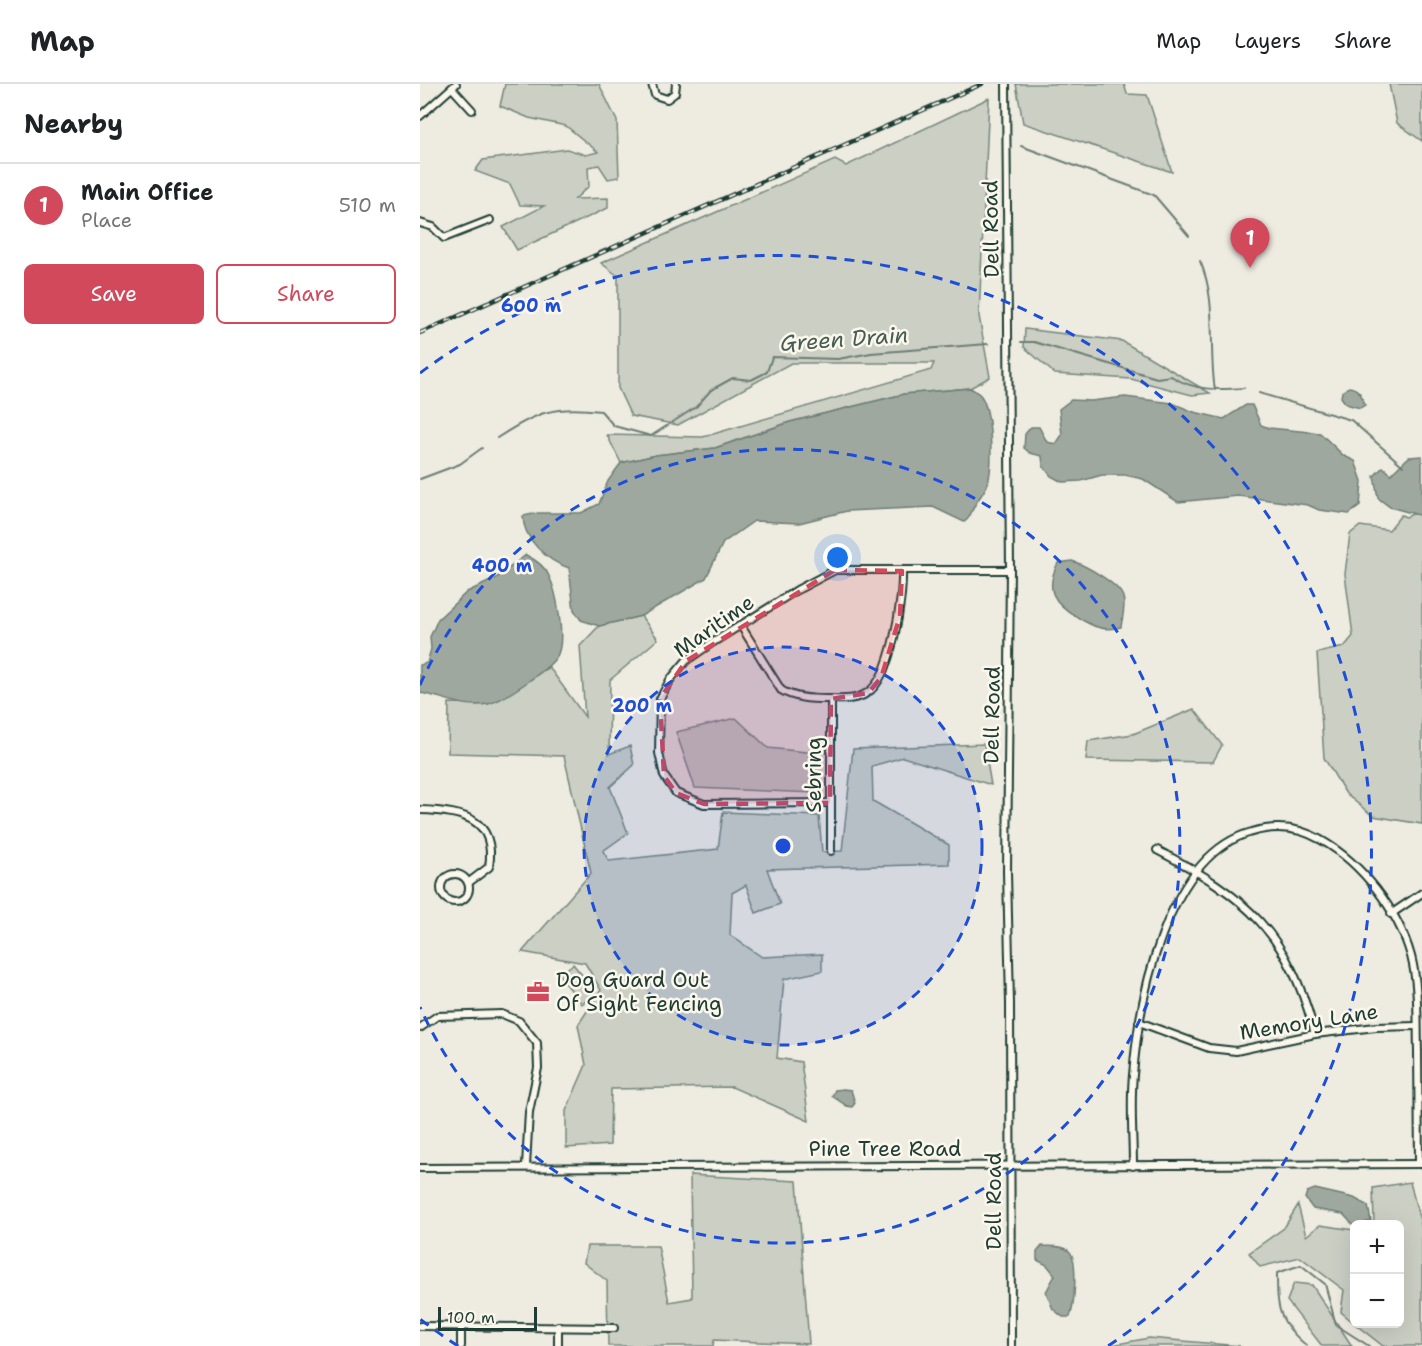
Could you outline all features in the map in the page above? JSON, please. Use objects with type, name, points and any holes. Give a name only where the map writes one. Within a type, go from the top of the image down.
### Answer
[{"type":"street","points":[[652,84],[655,95],[667,99],[675,93],[676,84]]},
{"type":"street","name":"Dell Road","points":[[1006,84],[1010,570],[1007,872],[1011,1346]]},
{"type":"street","points":[[420,116],[454,86],[472,110]]},
{"type":"street","points":[[420,223],[433,227],[444,238],[490,220]]},
{"type":"street","name":"Maritime","points":[[830,803],[704,804],[676,793],[664,776],[659,753],[660,699],[686,662],[797,590],[835,570],[1010,570]]},
{"type":"street","points":[[741,626],[781,690],[802,697],[831,699],[850,699],[868,693],[881,678],[900,616],[902,571]]},
{"type":"street","name":"Sebring","points":[[831,699],[831,852]]},
{"type":"street","points":[[420,810],[448,811],[474,818],[485,834],[492,850],[489,867],[468,883],[466,896],[459,902],[446,899],[441,891],[442,882],[448,876],[462,876],[468,883]]},
{"type":"street","points":[[1133,1166],[1132,1077],[1139,1022],[1152,966],[1164,934],[1181,894],[1196,870],[1229,840],[1242,834],[1275,827],[1310,834],[1333,847],[1365,875],[1391,914],[1406,943],[1414,971],[1420,1164]]},
{"type":"street","points":[[1157,850],[1212,879],[1243,904],[1281,946],[1291,965],[1315,1034]]},
{"type":"street","points":[[1391,914],[1422,893]]},
{"type":"street","points":[[420,1028],[437,1016],[502,1014],[519,1021],[537,1043],[537,1068],[529,1112],[526,1166]]},
{"type":"street","name":"Memory Lane","points":[[1139,1022],[1209,1048],[1223,1050],[1252,1049],[1315,1034],[1376,1027],[1417,1026]]},
{"type":"street","name":"Pine Tree Road","points":[[420,1168],[1420,1164]]},
{"type":"street","points":[[461,1325],[461,1346]]},
{"type":"street","points":[[420,1326],[614,1328]]},
{"type":"street","points":[[558,1326],[558,1346]]},
{"type":"highlighted area","points":[[835,570],[902,571],[900,616],[881,678],[868,693],[831,699],[830,803],[704,804],[676,793],[664,776],[660,699],[686,661]]},
{"type":"shaded area","points":[[505,84],[599,84],[617,121],[619,177],[608,179],[599,165],[588,167],[589,186],[575,199],[608,198],[608,208],[517,250],[503,227],[544,206],[520,205],[510,184],[475,171],[483,160],[567,149],[586,155],[598,152],[566,126],[529,118],[500,106]]},
{"type":"shaded area","points":[[1016,84],[1124,84],[1127,94],[1147,95],[1172,172],[1023,123]]},
{"type":"shaded area","points":[[1389,84],[1422,84],[1422,141],[1397,123]]},
{"type":"shaded area","points":[[989,98],[979,316],[990,377],[970,388],[904,394],[790,422],[715,448],[656,455],[621,463],[607,435],[703,437],[931,370],[934,363],[791,363],[678,425],[631,416],[618,388],[618,276],[601,263],[835,160],[846,166]]},
{"type":"shaded area","points":[[1025,329],[1122,341],[1210,393],[1192,395],[1131,379],[1055,374],[1024,347]]},
{"type":"shaded area","points":[[1349,387],[1358,391],[1365,405],[1360,408],[1346,404],[1341,397],[1342,392]]},
{"type":"shaded area","points":[[970,388],[981,396],[985,404],[991,464],[987,486],[964,522],[933,507],[847,511],[799,523],[754,521],[723,543],[706,578],[641,616],[599,626],[581,620],[574,610],[569,568],[545,555],[532,541],[524,525],[523,516],[538,513],[581,513],[599,504],[608,481],[621,463],[656,455],[715,448],[790,422],[904,394]]},
{"type":"shaded area","points":[[1125,397],[1172,403],[1194,412],[1224,419],[1246,405],[1252,405],[1261,425],[1269,428],[1320,433],[1344,456],[1355,461],[1362,481],[1360,506],[1349,514],[1319,510],[1308,505],[1238,496],[1178,502],[1143,479],[1125,475],[1102,475],[1081,481],[1062,482],[1051,476],[1043,466],[1042,456],[1030,453],[1024,448],[1025,434],[1031,427],[1039,427],[1047,442],[1056,444],[1062,435],[1059,409],[1071,400],[1091,401]]},
{"type":"shaded area","points":[[1422,456],[1422,516],[1390,507],[1378,498],[1374,476],[1383,467],[1391,474],[1409,457]]},
{"type":"shaded area","points":[[1422,510],[1422,824],[1373,816],[1346,794],[1324,758],[1317,653],[1344,647],[1353,636],[1345,574],[1350,534],[1360,526],[1389,530],[1401,515],[1406,517]]},
{"type":"shaded area","points":[[526,555],[545,569],[555,593],[561,637],[558,654],[554,660],[526,683],[488,704],[462,704],[420,693],[420,665],[427,663],[431,649],[430,637],[438,619],[467,592],[495,579]]},
{"type":"shaded area","points":[[1072,561],[1101,576],[1120,592],[1124,604],[1121,627],[1109,629],[1093,625],[1069,612],[1057,601],[1052,588],[1054,572],[1058,563]]},
{"type":"shaded area","points":[[641,616],[658,639],[610,680],[609,754],[630,746],[634,765],[610,787],[628,833],[603,851],[609,861],[718,849],[723,812],[819,816],[822,852],[842,851],[853,749],[984,744],[991,785],[903,757],[872,766],[873,801],[949,845],[949,864],[767,869],[780,904],[756,913],[746,885],[732,893],[730,935],[762,957],[822,954],[822,971],[784,979],[777,1058],[801,1062],[809,1121],[732,1087],[611,1089],[610,1145],[566,1148],[566,1111],[586,1065],[578,1025],[601,990],[585,963],[522,952],[591,873],[564,756],[448,753],[449,703],[488,704],[549,667],[585,717],[580,646],[599,626]]},
{"type":"shaded area","points":[[1194,709],[1222,745],[1213,762],[1086,760],[1088,741],[1133,734]]},
{"type":"shaded area","points":[[736,718],[768,748],[816,753],[815,793],[695,788],[676,732]]},
{"type":"shaded area","points":[[573,964],[596,992],[582,1004],[559,975]]},
{"type":"shaded area","points":[[835,1090],[851,1090],[855,1103],[852,1107],[832,1096]]},
{"type":"shaded area","points":[[690,1175],[797,1181],[809,1344],[714,1340],[713,1346],[608,1346],[607,1281],[584,1263],[587,1246],[658,1246],[669,1302],[692,1298]]},
{"type":"shaded area","points":[[1410,1182],[1422,1229],[1422,1346],[1383,1346],[1360,1328],[1404,1328],[1404,1220],[1374,1220],[1373,1188]]},
{"type":"shaded area","points":[[1315,1189],[1354,1198],[1368,1206],[1371,1220],[1350,1222],[1343,1214],[1313,1209],[1305,1198],[1307,1192]]},
{"type":"shaded area","points":[[1298,1205],[1306,1236],[1320,1225],[1350,1229],[1350,1320],[1341,1312],[1344,1290],[1300,1257],[1260,1267],[1249,1253],[1284,1228]]},
{"type":"shaded area","points":[[1042,1246],[1063,1248],[1072,1256],[1075,1283],[1070,1317],[1063,1317],[1053,1309],[1046,1292],[1055,1275],[1047,1265],[1037,1260],[1037,1252]]},
{"type":"shaded area","points":[[1294,1283],[1312,1285],[1352,1346],[1322,1346],[1287,1301]]},
{"type":"shaded area","points":[[1149,1338],[1240,1346],[1107,1346]]},
{"type":"waterway","points":[[1021,146],[1154,195],[1189,236]]},
{"type":"waterway","points":[[1200,261],[1206,277],[1211,308],[1215,390]]},
{"type":"waterway","name":"Green Drain","points":[[1021,342],[1034,342],[1157,378],[1171,376],[1197,387],[1244,388]]},
{"type":"waterway","name":"Green Drain","points":[[497,438],[535,416],[570,409],[601,411],[614,426],[651,436],[696,407],[711,390],[733,378],[751,380],[767,372],[772,357],[838,359],[871,353],[988,344]]},
{"type":"waterway","name":"Green Drain","points":[[1259,393],[1351,420],[1403,466]]},
{"type":"waterway","name":"Green Drain","points":[[420,479],[460,464],[482,448]]},
{"type":"waterway","points":[[1307,1346],[1285,1322],[1278,1296],[1277,1273],[1301,1265],[1325,1284],[1336,1325],[1369,1346]]},
{"type":"railway","points":[[420,333],[982,84]]},
{"type":"place","name":"Main Office","points":[[1250,268]]},
{"type":"place","name":"Dog Guard Out Of Sight Fencing","points":[[538,992]]}]
